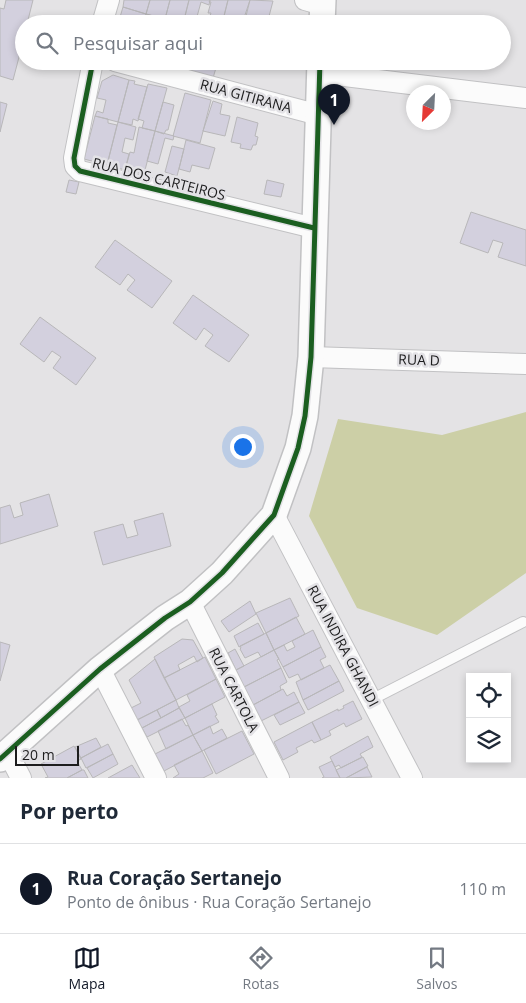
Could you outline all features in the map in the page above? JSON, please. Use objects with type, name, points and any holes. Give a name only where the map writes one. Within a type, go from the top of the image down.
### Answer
[{"type":"street","points":[[105,15],[109,0]]},
{"type":"street","name":"RUA DOS CARTEIROS","points":[[90,70],[74,158],[74,166],[80,171],[314,228]]},
{"type":"street","name":"RUA GITIRANA","points":[[149,70],[319,115]]},
{"type":"street","points":[[21,778],[4,756],[100,669],[165,618],[190,602],[222,574],[274,514],[298,448],[305,416],[311,357],[320,70]]},
{"type":"street","points":[[340,70],[526,98]]},
{"type":"street","name":"RUA D","points":[[311,357],[526,364]]},
{"type":"street","name":"RUA INDIRA GHANDI","points":[[274,514],[412,778]]},
{"type":"street","name":"RUA CARTOLA","points":[[190,602],[279,778]]},
{"type":"street","points":[[100,669],[156,778]]},
{"type":"lane","points":[[371,700],[523,622]]},
{"type":"green space","points":[[526,412],[526,573],[437,635],[357,608],[309,516],[338,419],[442,435]]},
{"type":"building","points":[[6,0],[33,0],[29,15],[15,15],[16,70],[13,80],[0,76],[0,8],[4,9]]},
{"type":"building","points":[[124,0],[150,0],[146,14],[123,7]]},
{"type":"building","points":[[150,0],[170,0],[166,15],[146,14]]},
{"type":"building","points":[[170,0],[189,0],[185,15],[166,15]]},
{"type":"building","points":[[189,0],[210,0],[209,5],[201,2],[197,15],[185,15]]},
{"type":"building","points":[[210,0],[228,0],[224,15],[210,15],[211,13],[208,13],[211,2],[209,2]]},
{"type":"building","points":[[228,0],[250,0],[245,15],[224,15]]},
{"type":"building","points":[[250,0],[273,1],[269,15],[246,15]]},
{"type":"building","points":[[123,7],[146,14],[146,15],[121,15]]},
{"type":"building","points":[[191,70],[215,70],[213,78],[190,72]]},
{"type":"building","points":[[113,75],[129,80],[118,122],[95,116],[97,111],[103,113],[106,100],[97,98],[102,81]]},
{"type":"building","points":[[129,80],[135,81],[134,84],[147,87],[138,121],[133,119],[132,125],[118,122]]},
{"type":"building","points":[[148,84],[167,88],[155,131],[142,128],[144,121],[138,119]]},
{"type":"building","points":[[185,93],[211,100],[200,143],[173,136]]},
{"type":"building","points":[[213,101],[222,104],[220,114],[230,116],[225,136],[203,131]]},
{"type":"building","points":[[0,102],[7,104],[0,132]]},
{"type":"building","points":[[163,102],[174,105],[168,130],[164,134],[155,131]]},
{"type":"building","points":[[95,116],[108,119],[108,123],[117,125],[107,165],[84,159]]},
{"type":"building","points":[[237,117],[258,123],[255,136],[258,137],[256,145],[253,145],[251,150],[240,148],[241,144],[231,142]]},
{"type":"building","points":[[118,122],[136,127],[133,140],[125,138],[122,152],[129,154],[125,170],[107,165]]},
{"type":"building","points":[[139,127],[155,131],[144,174],[125,170],[130,152],[134,153]]},
{"type":"building","points":[[155,131],[174,136],[173,140],[165,138],[158,164],[147,161]]},
{"type":"building","points":[[186,140],[215,148],[209,169],[192,165],[190,172],[179,169]]},
{"type":"building","points":[[172,146],[184,149],[177,176],[165,172]]},
{"type":"building","points":[[69,180],[79,182],[76,194],[66,192]]},
{"type":"building","points":[[267,180],[284,184],[281,197],[264,194]]},
{"type":"building","points":[[471,212],[526,230],[526,266],[498,257],[503,243],[493,240],[488,253],[460,243]]},
{"type":"building","points":[[115,240],[172,281],[152,308],[127,290],[135,280],[128,274],[120,285],[95,267]]},
{"type":"building","points":[[193,295],[249,335],[229,362],[205,346],[213,335],[204,328],[196,340],[173,323]]},
{"type":"building","points":[[40,317],[96,358],[76,385],[53,368],[61,357],[52,351],[44,362],[20,344]]},
{"type":"building","points":[[49,494],[58,526],[0,544],[0,508],[10,505],[14,518],[23,515],[20,503]]},
{"type":"building","points":[[163,513],[171,546],[103,565],[94,532],[123,524],[127,538],[138,535],[134,521]]},
{"type":"building","points":[[290,598],[299,616],[266,633],[256,613]]},
{"type":"building","points":[[250,601],[256,614],[229,632],[221,621]]},
{"type":"building","points":[[296,617],[305,634],[274,650],[266,633]]},
{"type":"building","points":[[258,623],[264,634],[239,647],[234,636]]},
{"type":"building","points":[[313,630],[321,647],[283,667],[274,650],[284,645],[287,651],[295,647],[292,641]]},
{"type":"building","points":[[266,633],[274,650],[261,657],[258,652],[245,658],[240,646]]},
{"type":"building","points":[[182,639],[193,640],[203,658],[197,662],[194,656],[178,665],[180,670],[164,678],[154,657]]},
{"type":"building","points":[[0,642],[10,645],[0,681]]},
{"type":"building","points":[[321,647],[326,657],[320,660],[324,668],[301,680],[298,674],[289,678],[283,667]]},
{"type":"building","points":[[235,649],[244,666],[236,670],[228,653]]},
{"type":"building","points":[[274,650],[281,668],[244,687],[236,670]]},
{"type":"building","points":[[205,657],[216,679],[176,700],[164,678]]},
{"type":"building","points":[[155,659],[176,700],[137,720],[131,708],[141,703],[129,680]]},
{"type":"building","points":[[330,665],[339,681],[303,700],[296,682]]},
{"type":"building","points":[[281,668],[287,682],[280,686],[281,690],[253,705],[244,687]]},
{"type":"building","points":[[216,679],[225,697],[185,718],[179,707],[190,701],[187,695]]},
{"type":"building","points":[[339,681],[344,691],[308,710],[303,700]]},
{"type":"building","points":[[283,689],[287,696],[294,692],[299,702],[261,721],[253,705]]},
{"type":"building","points":[[176,700],[179,708],[161,718],[157,710]]},
{"type":"building","points":[[353,701],[362,719],[346,727],[344,723],[329,731],[331,735],[321,740],[312,722],[344,708],[343,706]]},
{"type":"building","points":[[299,702],[305,713],[280,725],[274,715]]},
{"type":"building","points":[[212,704],[217,715],[215,716],[219,722],[193,735],[185,718]]},
{"type":"building","points":[[179,708],[185,718],[147,737],[142,728]]},
{"type":"building","points":[[157,710],[161,718],[142,728],[137,720]]},
{"type":"building","points":[[182,719],[186,726],[188,725],[193,735],[166,749],[158,731]]},
{"type":"building","points":[[312,722],[321,740],[314,743],[312,740],[296,748],[298,752],[283,760],[274,742]]},
{"type":"building","points":[[210,726],[213,734],[222,729],[227,738],[202,751],[193,735]]},
{"type":"building","points":[[242,731],[254,754],[216,774],[204,750]]},
{"type":"building","points":[[193,735],[202,751],[164,771],[155,754]]},
{"type":"building","points":[[368,736],[373,747],[360,754],[362,757],[341,768],[339,765],[335,767],[330,757]]},
{"type":"building","points":[[96,738],[101,747],[81,758],[75,747]]},
{"type":"building","points":[[108,744],[113,754],[86,768],[81,758]]},
{"type":"building","points":[[74,746],[81,759],[77,761],[82,770],[67,778],[45,778],[48,777],[41,764]]},
{"type":"building","points":[[202,751],[213,773],[203,778],[173,778],[179,774],[174,765]]},
{"type":"building","points":[[113,754],[118,764],[93,778],[87,768]]},
{"type":"building","points":[[363,757],[368,766],[346,778],[340,778],[336,770]]},
{"type":"building","points":[[332,761],[340,778],[322,778],[324,777],[319,767]]},
{"type":"building","points":[[132,765],[140,778],[108,778]]},
{"type":"building","points":[[367,767],[372,777],[346,778]]},
{"type":"building","points":[[84,770],[88,778],[67,778]]},
{"type":"cycle path","points":[[91,70],[74,158],[75,166],[80,171],[314,228]]},
{"type":"cycle path","points":[[0,759],[100,669],[165,618],[190,602],[222,573],[274,515],[298,448],[305,416],[311,357],[320,70]]},
{"type":"place","name":"Rua Coração Sertanejo","points":[[334,125]]}]
